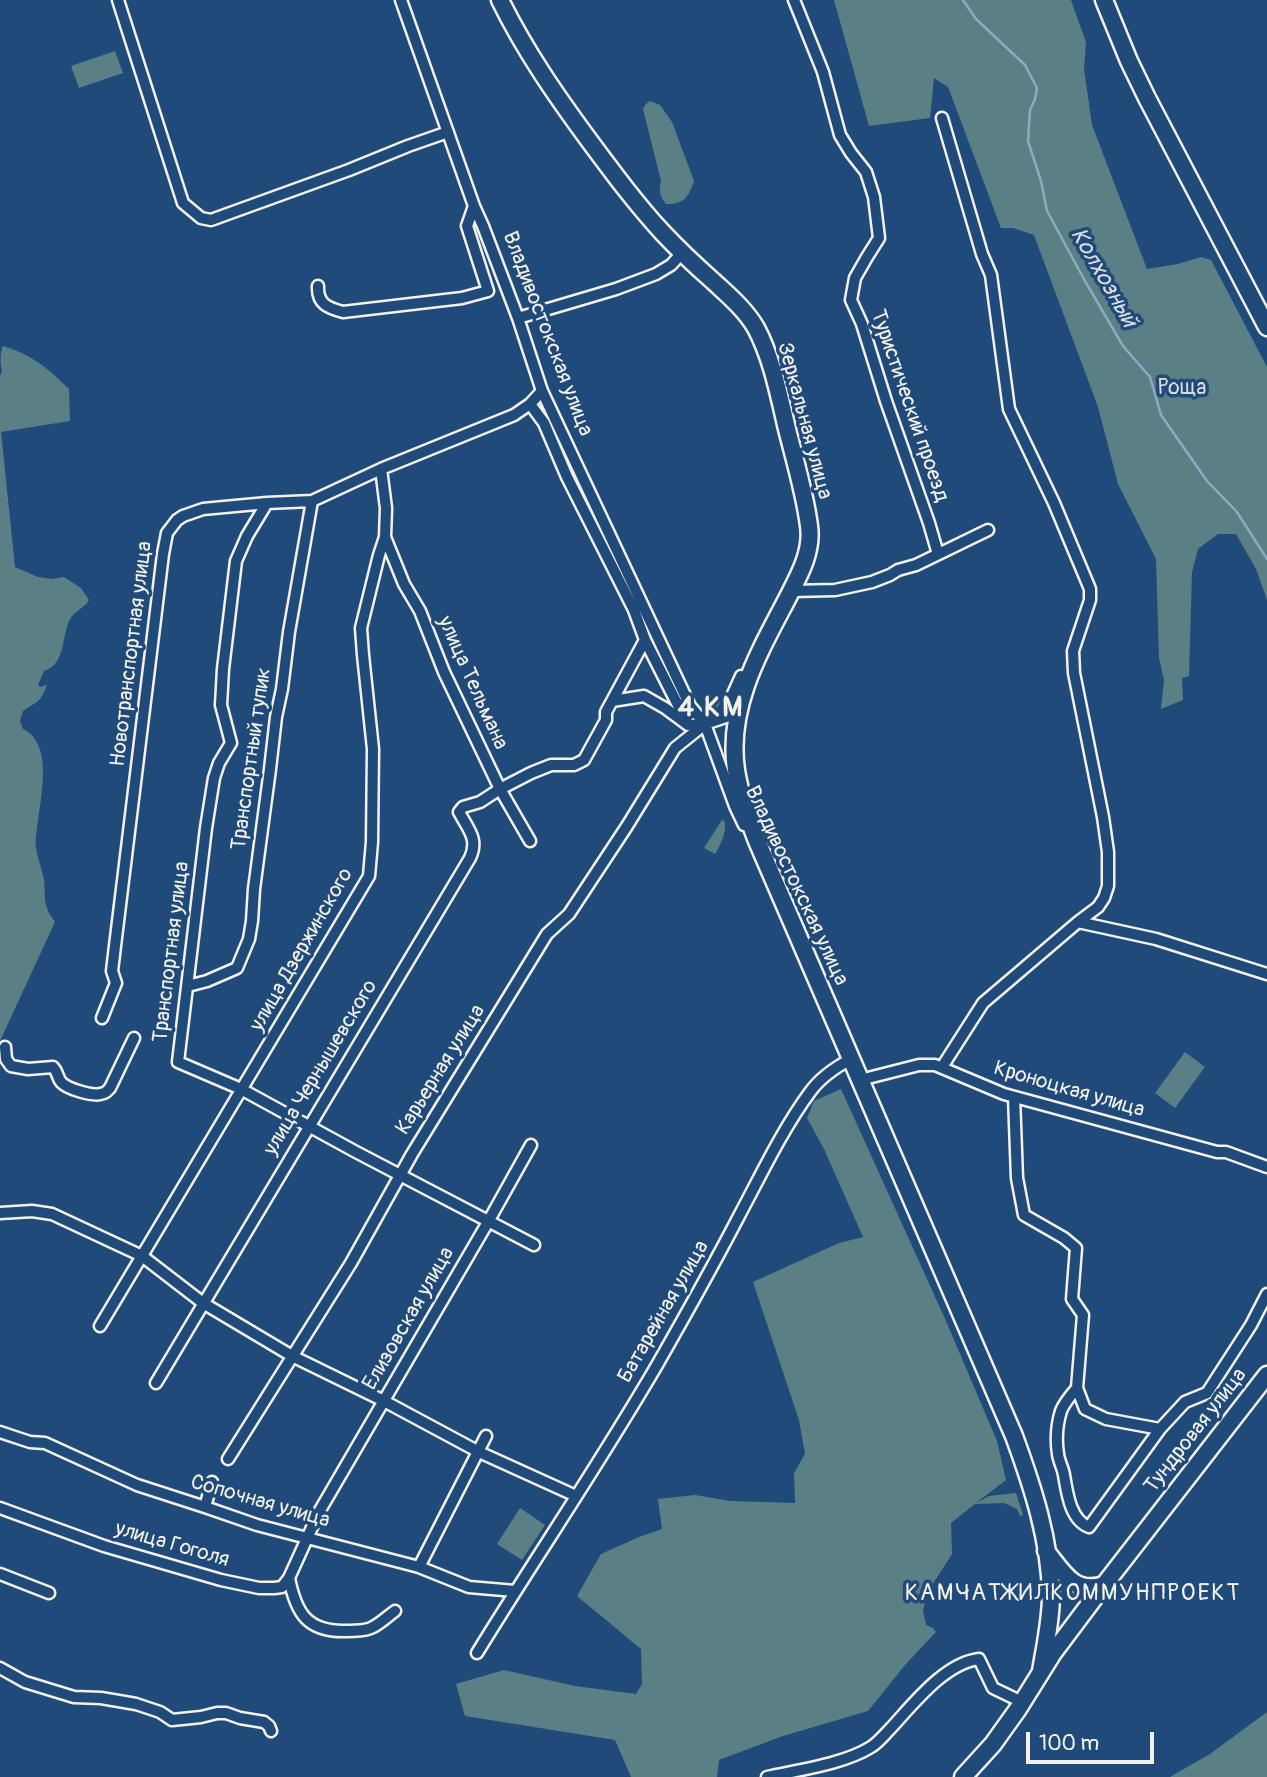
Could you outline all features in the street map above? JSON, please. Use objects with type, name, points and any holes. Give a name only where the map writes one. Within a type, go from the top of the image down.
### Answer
[{"type":"main road","name":"Зеркальная улица","points":[[500,0],[526,49],[557,97],[614,175],[682,253],[745,312],[756,328],[769,361],[810,528],[805,560],[750,673],[738,713],[734,744],[736,770],[757,841]]},
{"type":"main road","points":[[1104,0],[1147,98],[1267,327]]},
{"type":"main road","name":"Владивостокская улица","points":[[757,841],[1014,1436],[1032,1488],[1043,1527],[1051,1596],[1041,1671]]},
{"type":"main road","name":"Тундровая улица","points":[[963,1777],[993,1744],[1041,1671],[1104,1585],[1267,1375]]},
{"type":"main road","points":[[1046,1551],[1067,1577],[1081,1587],[1094,1589],[1104,1585]]},
{"type":"main road","points":[[1050,1612],[1056,1627],[1064,1629],[1074,1626]]},
{"type":"street","points":[[118,0],[183,203],[201,218],[211,220],[449,132]]},
{"type":"street","name":"Владивостокская улица","points":[[401,0],[474,206],[518,318],[541,391],[690,706],[708,722],[735,806],[757,841]]},
{"type":"street","name":"Туристический проезд","points":[[794,0],[823,72],[840,135],[866,172],[874,197],[879,238],[855,278],[851,300],[862,324],[938,554]]},
{"type":"street","points":[[942,118],[982,254],[991,275],[1009,409],[1054,502],[1090,589],[1090,600],[1073,651],[1074,673],[1108,852],[1108,886],[1098,907],[983,1003],[942,1067]]},
{"type":"street","points":[[318,286],[317,293],[322,303],[343,312],[462,298],[488,291],[467,226],[474,206]]},
{"type":"street","points":[[518,318],[616,289],[656,274],[671,265],[682,253]]},
{"type":"street","name":"Новотранспортная улица","points":[[102,1018],[116,983],[112,971],[114,954],[165,540],[170,528],[177,520],[204,509],[312,501],[381,469],[514,415],[530,404],[541,391]]},
{"type":"street","points":[[530,404],[544,423],[567,477],[688,725]]},
{"type":"street","name":"улица Дзержинского","points":[[100,1326],[369,876],[373,749],[361,628],[386,537],[386,508],[381,469]]},
{"type":"street","name":"Транспортный тупик","points":[[188,986],[237,968],[249,939],[276,717],[312,501]]},
{"type":"street","name":"Транспортная улица","points":[[268,503],[247,536],[236,561],[221,705],[231,743],[214,778],[178,1062],[241,1089],[534,1245]]},
{"type":"street","points":[[791,591],[835,590],[872,582],[916,565],[988,530]]},
{"type":"street","name":"улица Тельмана","points":[[386,537],[444,672],[500,789],[530,841]]},
{"type":"street","name":"Карьерная улица","points":[[228,1459],[351,1262],[400,1175],[547,934],[569,914],[675,748],[708,722],[732,696],[751,655],[768,635]]},
{"type":"street","points":[[500,789],[551,765],[573,765],[584,760],[606,720],[606,712],[645,640]]},
{"type":"street","points":[[612,701],[644,696],[688,725],[708,722]]},
{"type":"street","name":"Карьерная улица","points":[[708,722],[738,713]]},
{"type":"street","name":"улица Чернышевского","points":[[156,1383],[470,858],[474,840],[459,812],[463,807],[480,802],[500,789]]},
{"type":"street","points":[[1078,922],[1156,939],[1267,974]]},
{"type":"street","points":[[5,1047],[6,1059],[11,1066],[28,1069],[55,1068],[64,1084],[97,1095],[112,1084],[134,1038]]},
{"type":"street","name":"Батарейная улица","points":[[477,1654],[657,1364],[775,1149],[811,1090],[827,1074],[851,1059]]},
{"type":"street","name":"Кроноцкая улица","points":[[860,1080],[919,1065],[935,1065],[1013,1097],[1216,1152],[1226,1152],[1267,1167]]},
{"type":"street","points":[[1013,1097],[1017,1178],[1024,1215],[1076,1248],[1072,1299],[1083,1315],[1077,1388],[1085,1409],[1106,1419],[1160,1429]]},
{"type":"street","name":"Елизовская улица","points":[[309,1538],[319,1512],[531,1145]]},
{"type":"street","points":[[0,1213],[32,1211],[52,1214],[142,1256],[203,1303],[292,1356],[479,1452],[576,1496]]},
{"type":"street","points":[[1077,1388],[1060,1412],[1057,1450],[1067,1497],[1078,1518],[1086,1526],[1091,1525],[1160,1429],[1185,1402],[1207,1393],[1251,1325],[1267,1294]]},
{"type":"street","name":"Сопочная улица","points":[[0,1432],[30,1442],[45,1443],[137,1485],[257,1525],[419,1567],[469,1587],[515,1591]]},
{"type":"street","points":[[419,1567],[486,1436]]},
{"type":"street","points":[[205,1507],[212,1482]]},
{"type":"street","name":"улица Гоголя","points":[[0,1508],[104,1546],[212,1578],[259,1588],[282,1587],[289,1578]]},
{"type":"street","points":[[309,1538],[289,1578],[298,1610],[304,1618],[333,1632],[364,1631],[395,1611]]},
{"type":"street","points":[[0,1574],[49,1593]]},
{"type":"street","points":[[767,1777],[848,1758],[873,1746],[931,1685],[965,1661],[979,1659],[993,1688],[1022,1702]]},
{"type":"street","points":[[0,1668],[25,1682],[75,1698],[101,1698],[136,1704],[160,1712],[172,1720],[226,1713],[264,1722],[271,1731]]},
{"type":"green space","name":"Роща","points":[[834,0],[1071,0],[1086,42],[1084,69],[1092,125],[1147,269],[1201,257],[1211,260],[1267,367],[1267,600],[1256,569],[1236,534],[1218,534],[1198,549],[1192,572],[1189,676],[1182,678],[1183,700],[1161,709],[1164,680],[1159,658],[1156,559],[1118,484],[1098,407],[1034,235],[1013,228],[1001,228],[948,87],[934,78],[930,118],[869,126]]},
{"type":"green space","points":[[115,51],[123,73],[79,88],[71,66]]},
{"type":"green space","points":[[650,101],[660,105],[672,122],[694,181],[687,196],[677,203],[666,204],[661,196],[661,181],[643,109]]},
{"type":"green space","points":[[3,346],[39,363],[69,389],[70,421],[1,432],[15,567],[38,577],[64,577],[81,588],[89,600],[70,619],[60,656],[44,671],[38,685],[47,685],[45,691],[38,701],[23,711],[20,721],[23,729],[34,738],[43,766],[36,848],[44,879],[48,912],[55,922],[0,1041],[0,376]]},
{"type":"green space","points":[[722,820],[725,822],[725,831],[715,854],[704,848]]},
{"type":"green space","points":[[1185,1052],[1205,1067],[1175,1108],[1155,1093]]},
{"type":"green space","points":[[841,1089],[997,1441],[1006,1480],[976,1503],[989,1496],[1016,1493],[1023,1515],[1020,1516],[1017,1509],[1004,1503],[975,1504],[951,1523],[952,1554],[927,1593],[923,1611],[926,1625],[936,1632],[868,1711],[783,1736],[719,1760],[717,1777],[631,1777],[615,1740],[465,1716],[456,1684],[504,1670],[575,1686],[636,1694],[642,1684],[641,1649],[577,1596],[601,1554],[662,1529],[658,1499],[695,1495],[731,1501],[795,1503],[794,1473],[805,1454],[799,1420],[753,1282],[839,1243],[863,1237],[824,1149],[807,1118],[814,1101]]},
{"type":"green space","points":[[520,1508],[545,1525],[522,1560],[497,1544]]},
{"type":"green space","points":[[1267,1712],[1267,1777],[1170,1777],[1210,1754]]},
{"type":"waterway","name":"Колхозный","points":[[963,0],[976,19],[1025,65],[1037,88],[1030,110],[1028,141],[1047,211],[1085,281],[1123,346],[1150,377],[1161,415],[1207,481],[1237,512],[1267,559]]},
{"type":"district","name":"4 КМ","points":[[711,709]]},
{"type":"district","name":"КАМЧАТЖИЛКОММУНПРОЕКТ","points":[[1073,1594]]}]
